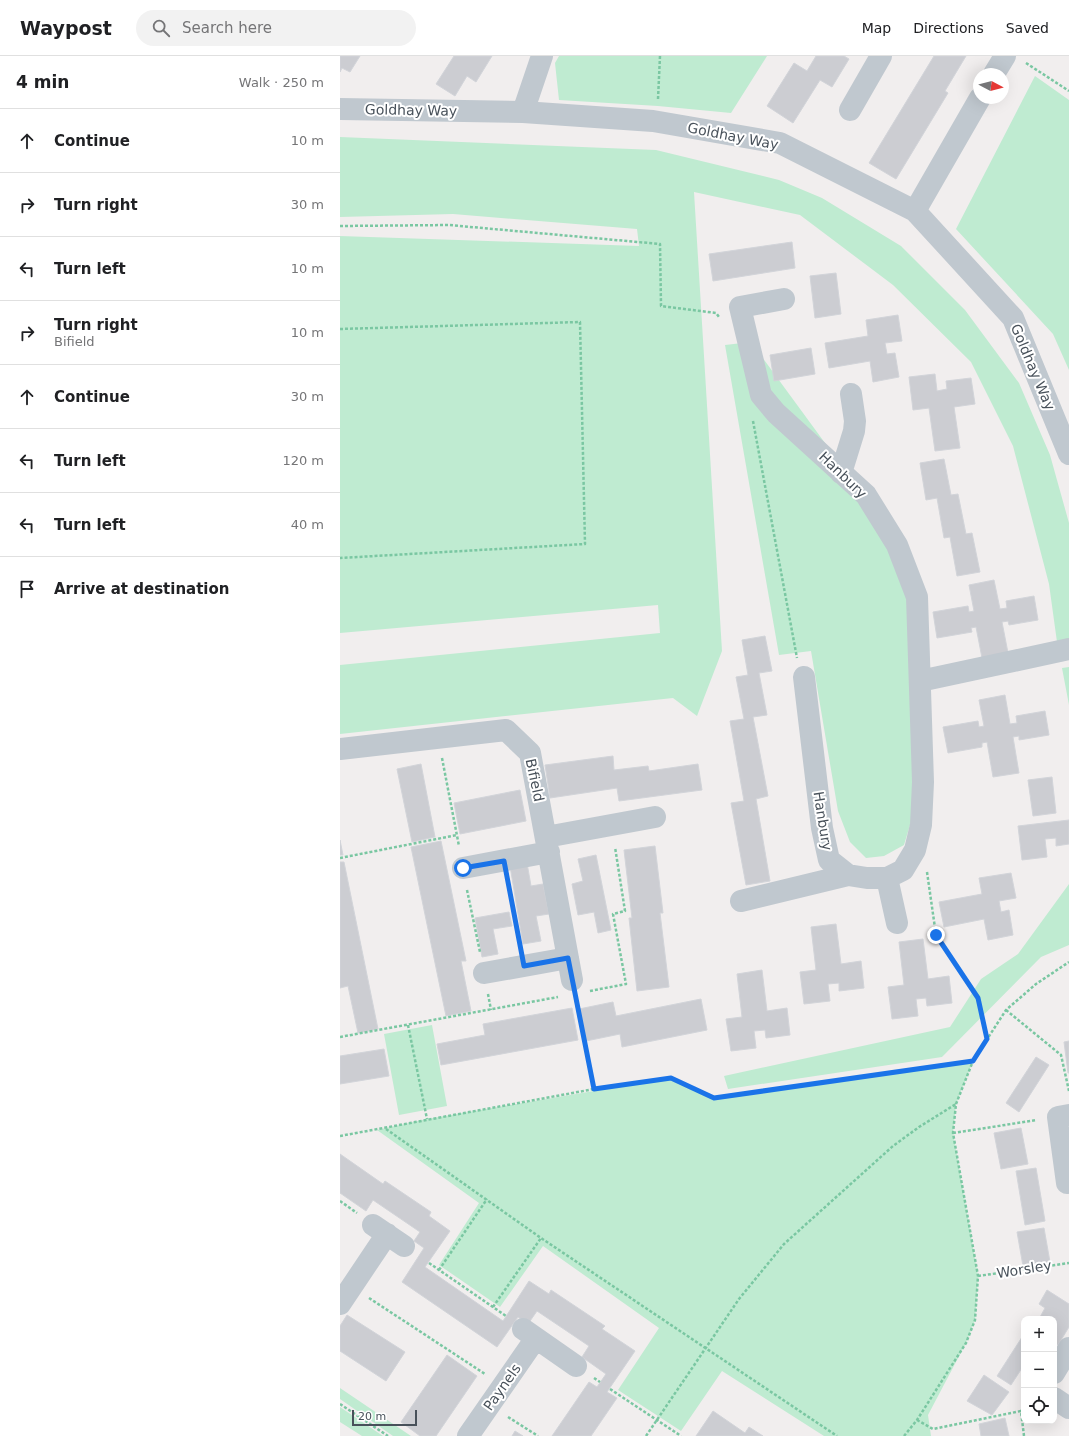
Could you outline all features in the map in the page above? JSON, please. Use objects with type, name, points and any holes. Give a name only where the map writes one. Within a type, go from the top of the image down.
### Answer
[{"type":"street","points":[[523,112],[542,56]]},
{"type":"street","points":[[850,110],[881,56]]},
{"type":"street","points":[[1002,68],[1014,58]]},
{"type":"street","points":[[915,210],[977,104]]},
{"type":"street","name":"Goldhay Way","points":[[340,109],[523,112],[656,122],[780,143],[915,210],[1013,318],[1069,454]]},
{"type":"street","name":"Hanbury","points":[[784,299],[740,307],[761,395],[776,413],[866,496],[897,545],[917,597],[923,782],[921,825],[915,850],[903,870],[887,878],[867,878],[848,875],[829,860],[823,834],[804,677]]},
{"type":"street","points":[[841,473],[854,431],[855,421],[851,394]]},
{"type":"street","points":[[920,681],[1069,649]]},
{"type":"street","name":"Bifield","points":[[340,749],[506,730],[530,753],[574,987]]},
{"type":"street","points":[[463,868],[504,861],[547,844],[611,825],[655,817]]},
{"type":"street","points":[[741,901],[848,875]]},
{"type":"street","points":[[887,878],[896,923]]},
{"type":"street","points":[[484,972],[568,958]]},
{"type":"street","points":[[1063,1116],[1067,1183]]},
{"type":"street","points":[[346,1296],[388,1235]]},
{"type":"street","name":"Paynels","points":[[468,1436],[503,1385],[530,1334],[576,1366]]},
{"type":"street","points":[[1057,1368],[1069,1348]]},
{"type":"street","points":[[1057,1400],[1069,1408]]},
{"type":"path","points":[[656,122],[660,56]]},
{"type":"path","points":[[1014,58],[1069,91]]},
{"type":"path","points":[[340,226],[449,225],[660,244],[661,306],[716,313],[720,318]]},
{"type":"path","points":[[340,329],[580,322],[585,544],[340,558]]},
{"type":"path","points":[[753,419],[796,655],[804,677]]},
{"type":"path","points":[[340,1037],[408,1025],[574,987],[626,984],[613,914],[625,911],[611,825]]},
{"type":"path","points":[[340,858],[456,835]]},
{"type":"path","points":[[915,850],[925,855],[936,935],[978,998],[987,1039]]},
{"type":"path","points":[[504,861],[524,966]]},
{"type":"path","points":[[904,1436],[917,1420],[966,1343],[975,1320],[978,1276],[953,1133],[956,1104],[973,1061],[1006,1010],[1036,984],[1069,962]]},
{"type":"path","points":[[574,987],[594,1089]]},
{"type":"path","points":[[1006,1010],[1061,1055],[1069,1091]]},
{"type":"path","points":[[408,1025],[427,1119]]},
{"type":"path","points":[[340,1136],[594,1089],[671,1078],[714,1098],[973,1061]]},
{"type":"path","points":[[646,1436],[739,1299],[784,1244],[893,1146],[956,1104]]},
{"type":"path","points":[[953,1133],[1063,1116]]},
{"type":"path","points":[[386,1128],[541,1238],[837,1436]]},
{"type":"path","points":[[439,1270],[487,1199]]},
{"type":"path","points":[[493,1307],[541,1238]]},
{"type":"path","name":"Worsley","points":[[978,1276],[1069,1262]]},
{"type":"path","points":[[429,1263],[506,1316]]},
{"type":"path","points":[[346,1296],[503,1385]]},
{"type":"path","points":[[610,1388],[682,1436]]},
{"type":"path","points":[[340,1404],[388,1436]]},
{"type":"path","points":[[490,1405],[538,1436]]},
{"type":"path","points":[[917,1420],[933,1429],[1021,1412]]},
{"type":"path","points":[[1022,1424],[1024,1436]]},
{"type":"green space","points":[[559,56],[767,56],[731,113],[658,106],[559,100],[555,63]]},
{"type":"green space","points":[[1035,76],[1069,100],[1069,370],[1053,334],[956,229]]},
{"type":"green space","points":[[340,137],[656,150],[779,180],[822,198],[901,246],[965,310],[1019,383],[1050,455],[1069,523],[1069,640],[1057,642],[1049,584],[1013,446],[971,362],[893,285],[800,215],[694,192],[722,651],[697,716],[673,698],[340,734],[340,665],[660,633],[658,605],[340,633],[340,236],[639,246],[637,229],[453,214],[340,217]]},
{"type":"green space","points":[[751,342],[899,544],[913,597],[919,795],[904,845],[884,856],[866,858],[850,842],[838,811],[811,651],[779,655],[725,345]]},
{"type":"green space","points":[[1069,667],[1069,705],[1062,668]]},
{"type":"green space","points":[[1069,884],[1069,945],[1041,957],[942,1057],[728,1089],[724,1076],[950,1027],[981,979],[1018,954]]},
{"type":"green space","points":[[432,1025],[447,1106],[399,1115],[384,1034]]},
{"type":"green space","points":[[973,1061],[956,1104],[953,1133],[978,1276],[975,1320],[966,1343],[928,1415],[931,1436],[824,1436],[722,1371],[681,1431],[618,1390],[659,1328],[543,1246],[500,1307],[439,1265],[479,1203],[377,1130],[427,1119],[671,1078],[714,1098]]},
{"type":"green space","points":[[340,1388],[411,1436],[393,1436],[340,1399]]},
{"type":"green space","points":[[340,1407],[383,1436],[362,1436],[340,1422]]},
{"type":"building","points":[[340,56],[360,56],[350,72],[342,68],[340,72]]},
{"type":"building","points":[[454,56],[492,56],[476,82],[467,76],[455,96],[436,84]]},
{"type":"building","points":[[816,56],[844,56],[849,59],[832,87],[820,80],[793,123],[767,106],[794,63],[807,71]]},
{"type":"building","points":[[934,56],[966,56],[945,91],[948,93],[896,179],[869,163]]},
{"type":"building","points":[[792,242],[795,268],[713,281],[709,254]]},
{"type":"building","points":[[836,273],[841,314],[815,318],[810,276]]},
{"type":"building","points":[[898,315],[902,341],[885,343],[887,354],[895,353],[899,377],[873,382],[870,361],[829,368],[825,343],[868,336],[866,320]]},
{"type":"building","points":[[811,348],[815,374],[774,381],[770,355]]},
{"type":"building","points":[[935,374],[937,391],[947,389],[946,381],[971,378],[975,404],[954,407],[960,448],[935,451],[929,408],[913,410],[909,377]]},
{"type":"building","points":[[944,459],[951,495],[958,494],[966,534],[972,533],[980,572],[957,576],[950,537],[944,538],[937,498],[926,500],[920,463]]},
{"type":"building","points":[[994,580],[1000,609],[1007,608],[1006,601],[1034,596],[1038,620],[1009,625],[1008,621],[1002,622],[1009,658],[983,663],[976,627],[971,628],[972,632],[937,638],[933,612],[968,606],[969,612],[974,611],[969,585]]},
{"type":"building","points":[[765,636],[772,671],[759,673],[767,715],[753,717],[768,796],[756,799],[770,881],[746,885],[731,803],[744,801],[730,721],[744,719],[736,677],[748,675],[742,640]]},
{"type":"building","points":[[1005,695],[1010,724],[1017,723],[1016,716],[1045,711],[1049,735],[1019,740],[1019,736],[1013,737],[1019,773],[993,777],[987,742],[982,743],[982,747],[948,753],[943,727],[978,721],[979,727],[984,726],[979,700]]},
{"type":"building","points":[[613,756],[614,770],[648,766],[649,771],[698,764],[702,790],[619,801],[617,788],[550,798],[545,765]]},
{"type":"building","points":[[421,764],[435,837],[412,842],[397,769]]},
{"type":"building","points":[[1052,777],[1056,813],[1033,816],[1028,780]]},
{"type":"building","points":[[520,790],[526,821],[460,834],[454,803]]},
{"type":"building","points":[[1069,820],[1069,844],[1056,846],[1056,838],[1045,839],[1047,857],[1022,860],[1018,826]]},
{"type":"building","points":[[340,840],[343,855],[340,855]]},
{"type":"building","points":[[441,841],[466,961],[461,961],[471,1011],[446,1016],[411,847]]},
{"type":"building","points":[[655,846],[663,913],[660,913],[669,987],[637,991],[629,918],[632,918],[624,850]]},
{"type":"building","points":[[596,855],[611,930],[598,933],[594,912],[578,915],[572,884],[583,881],[578,859]]},
{"type":"building","points":[[340,862],[344,862],[378,1029],[358,1033],[348,986],[340,988]]},
{"type":"building","points":[[527,863],[531,886],[543,884],[549,914],[536,916],[541,941],[523,944],[510,866]]},
{"type":"building","points":[[1011,873],[1016,898],[999,901],[1001,912],[1009,910],[1013,935],[988,940],[984,919],[944,927],[939,902],[982,894],[979,878]]},
{"type":"building","points":[[509,912],[512,926],[493,929],[498,954],[482,957],[475,918]]},
{"type":"building","points":[[836,924],[841,964],[861,961],[864,988],[839,991],[839,983],[828,984],[830,1001],[804,1004],[800,972],[816,970],[811,927]]},
{"type":"building","points":[[923,939],[928,979],[949,976],[952,1003],[927,1006],[926,998],[916,999],[918,1016],[892,1019],[888,987],[904,985],[899,942]]},
{"type":"building","points":[[762,970],[767,1011],[787,1008],[790,1035],[766,1038],[765,1030],[754,1031],[756,1048],[731,1051],[726,1019],[742,1017],[737,974]]},
{"type":"building","points":[[701,999],[707,1030],[622,1047],[620,1034],[586,1041],[579,1009],[613,1002],[616,1016]]},
{"type":"building","points":[[572,1008],[578,1040],[441,1065],[437,1044],[485,1035],[483,1024]]},
{"type":"building","points":[[1069,1041],[1069,1073],[1068,1073],[1064,1042]]},
{"type":"building","points":[[384,1049],[389,1076],[340,1084],[340,1056]]},
{"type":"building","points":[[1036,1057],[1049,1065],[1019,1112],[1006,1103]]},
{"type":"building","points":[[1021,1128],[1028,1164],[1001,1169],[994,1133]]},
{"type":"building","points":[[340,1154],[383,1184],[385,1181],[431,1212],[429,1216],[450,1231],[425,1267],[503,1321],[529,1281],[549,1294],[551,1290],[605,1326],[602,1329],[635,1351],[607,1392],[617,1398],[591,1436],[552,1436],[589,1382],[597,1387],[606,1374],[582,1357],[589,1346],[537,1311],[528,1324],[518,1317],[497,1347],[402,1282],[424,1248],[414,1241],[420,1232],[373,1200],[366,1211],[340,1193]]},
{"type":"building","points":[[1036,1168],[1045,1221],[1025,1225],[1016,1171]]},
{"type":"building","points":[[1044,1228],[1050,1262],[1023,1266],[1017,1232]]},
{"type":"building","points":[[1047,1290],[1069,1304],[1069,1327],[1058,1345],[1057,1316],[1041,1316],[1045,1308],[1039,1304]]},
{"type":"building","points":[[347,1315],[405,1352],[386,1381],[340,1351],[340,1326]]},
{"type":"building","points":[[1021,1339],[1021,1370],[1011,1385],[997,1376]]},
{"type":"building","points":[[447,1355],[477,1376],[436,1436],[420,1436],[401,1422]]},
{"type":"building","points":[[984,1375],[1009,1392],[992,1415],[967,1401]]},
{"type":"building","points":[[713,1411],[745,1433],[749,1427],[763,1436],[696,1436]]},
{"type":"building","points":[[1005,1418],[1009,1436],[981,1436],[979,1424]]},
{"type":"building","points":[[515,1431],[523,1436],[512,1436]]},
{"type":"route","points":[[463,868],[504,861],[524,966],[568,958],[594,1089],[671,1078],[714,1098],[973,1061],[987,1039],[978,998],[936,935]]}]
